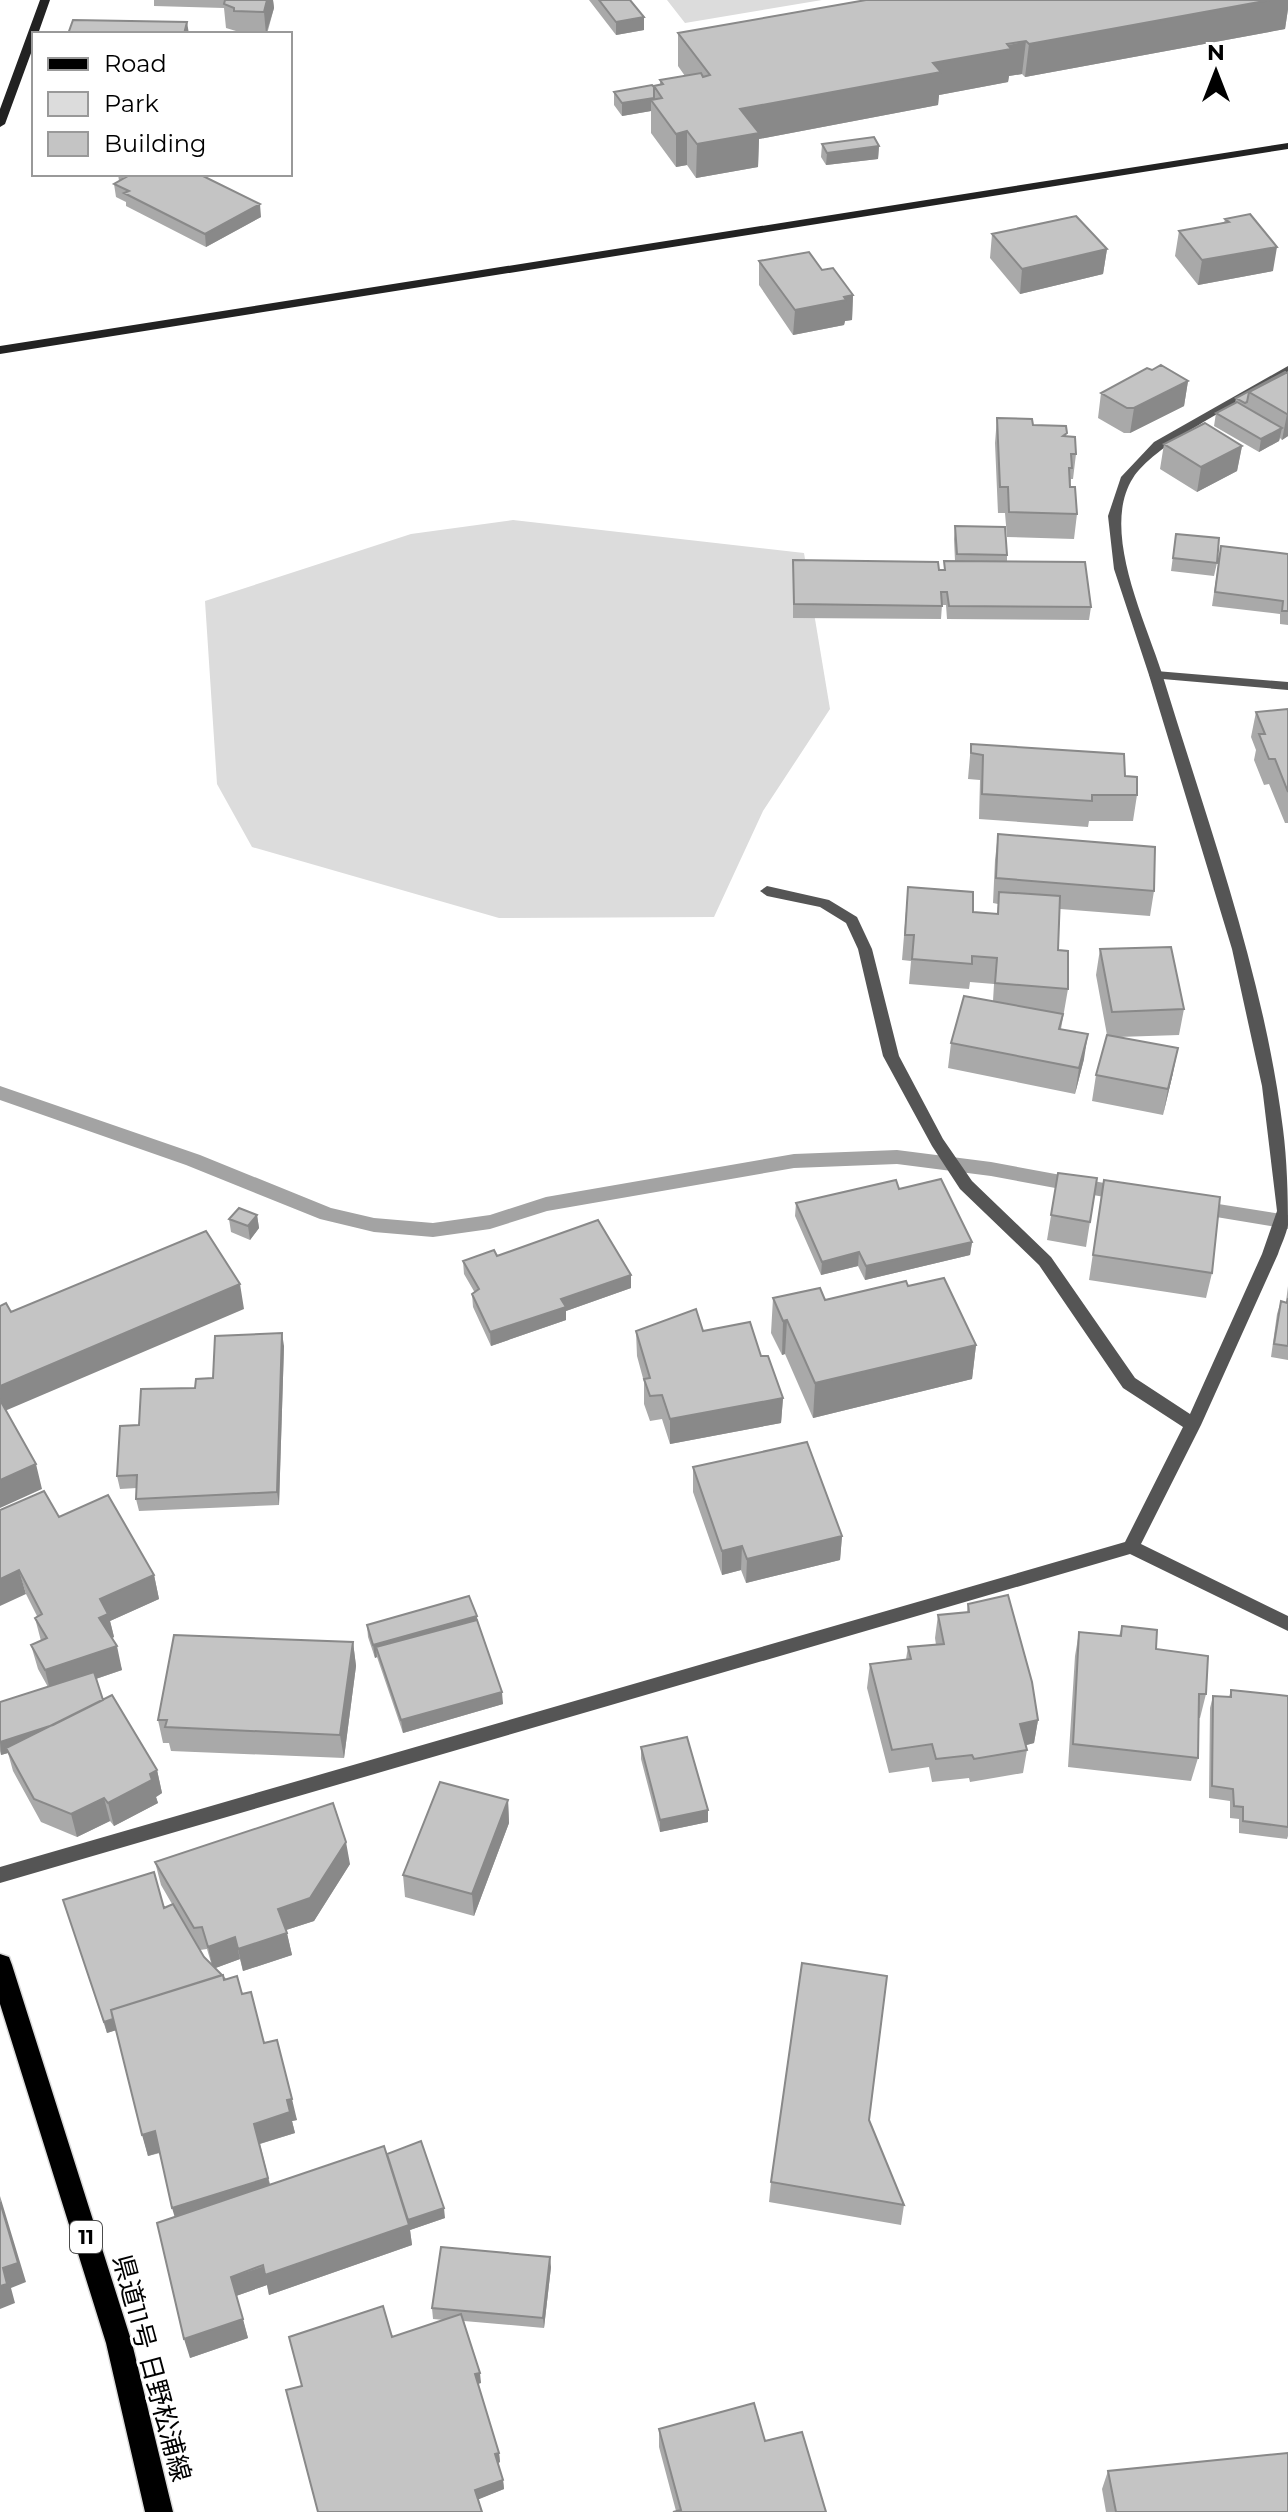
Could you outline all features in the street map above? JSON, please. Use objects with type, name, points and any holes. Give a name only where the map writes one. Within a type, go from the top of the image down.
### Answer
[{"type":"main road","name":"県道11号 日野松浦線","points":[[0,1965],[119,2343],[159,2512]]},
{"type":"street","points":[[33,32],[45,0]]},
{"type":"street","points":[[0,124],[32,36]]},
{"type":"street","points":[[0,350],[1288,146]]},
{"type":"street","points":[[1131,1547],[1193,1425],[1270,1254],[1285,1211],[1270,1086],[1239,949],[1156,675],[1120,569],[1114,516],[1127,477],[1158,445],[1288,370]]},
{"type":"street","points":[[1156,675],[1288,686]]},
{"type":"street","points":[[767,891],[824,903],[852,920],[865,949],[891,1056],[937,1142],[966,1185],[1045,1261],[1129,1383],[1193,1425]]},
{"type":"street","points":[[0,1875],[1131,1547],[1288,1624]]},
{"type":"green space","points":[[667,0],[822,0],[685,23]]},
{"type":"green space","points":[[513,520],[804,553],[830,709],[763,811],[714,917],[499,918],[252,847],[217,784],[205,601],[411,534]]},
{"type":"building","points":[[225,0],[267,0],[264,12],[234,11],[234,8],[224,4]]},
{"type":"building","points":[[599,0],[630,0],[644,17],[616,22]]},
{"type":"building","points":[[866,0],[1270,0],[1029,44],[1026,41],[1007,44],[1011,49],[933,63],[941,72],[740,109],[759,133],[697,144],[687,131],[676,134],[651,100],[662,98],[654,86],[663,84],[660,80],[701,73],[703,77],[710,75],[678,33]]},
{"type":"building","points":[[73,20],[187,22],[184,32],[69,32]]},
{"type":"building","points":[[652,85],[654,98],[622,103],[614,92]]},
{"type":"building","points":[[874,137],[879,146],[827,153],[822,144]]},
{"type":"building","points":[[203,176],[260,204],[205,234],[124,193],[129,191],[114,184],[126,177]]},
{"type":"building","points":[[1250,214],[1277,247],[1202,260],[1179,231],[1229,222],[1225,219]]},
{"type":"building","points":[[1076,216],[1107,249],[1022,269],[992,234]]},
{"type":"building","points":[[809,252],[822,270],[833,268],[853,295],[844,297],[846,300],[795,310],[759,261]]},
{"type":"building","points":[[1161,365],[1188,381],[1134,408],[1127,408],[1101,393],[1147,368],[1152,370]]},
{"type":"building","points":[[1286,372],[1249,392],[1247,402],[1236,398]]},
{"type":"building","points":[[1288,372],[1288,414],[1249,392]]},
{"type":"building","points":[[1237,402],[1282,428],[1261,439],[1216,413]]},
{"type":"building","points":[[997,418],[1032,419],[1033,425],[1066,426],[1067,433],[1063,436],[1075,437],[1076,454],[1071,454],[1072,468],[1069,468],[1070,487],[1075,487],[1077,514],[1009,512],[1008,487],[1000,487]]},
{"type":"building","points":[[1205,423],[1242,446],[1201,467],[1164,444]]},
{"type":"building","points":[[955,526],[1005,527],[1007,555],[957,554]]},
{"type":"building","points":[[1176,534],[1219,538],[1217,563],[1173,558]]},
{"type":"building","points":[[1221,546],[1288,554],[1288,611],[1282,611],[1283,601],[1215,592]]},
{"type":"building","points":[[793,560],[938,562],[939,570],[945,570],[944,561],[1085,562],[1091,607],[949,606],[947,592],[941,592],[942,606],[794,604]]},
{"type":"building","points":[[1288,709],[1288,792],[1275,759],[1269,759],[1259,734],[1265,734],[1256,712]]},
{"type":"building","points":[[971,744],[1124,754],[1125,776],[1137,777],[1137,795],[1092,795],[1092,801],[982,794],[983,755],[971,753]]},
{"type":"building","points":[[998,834],[1155,847],[1154,891],[996,878]]},
{"type":"building","points":[[908,887],[973,892],[973,912],[998,914],[999,892],[1060,896],[1058,950],[1068,951],[1068,989],[995,983],[997,958],[972,956],[972,964],[912,959],[914,935],[905,935]]},
{"type":"building","points":[[1171,947],[1184,1009],[1112,1012],[1100,949]]},
{"type":"building","points":[[964,996],[1063,1014],[1059,1029],[1088,1034],[1079,1068],[951,1043]]},
{"type":"building","points":[[1107,1035],[1178,1048],[1168,1089],[1096,1075]]},
{"type":"building","points":[[1058,1173],[1097,1178],[1090,1222],[1051,1215]]},
{"type":"building","points":[[941,1179],[972,1242],[866,1266],[859,1252],[822,1262],[796,1203],[896,1180],[899,1189]]},
{"type":"building","points":[[1104,1180],[1220,1197],[1212,1273],[1093,1255]]},
{"type":"building","points":[[239,1208],[257,1215],[248,1226],[229,1219]]},
{"type":"building","points":[[598,1220],[631,1275],[561,1299],[566,1307],[490,1332],[472,1294],[479,1289],[463,1261],[494,1250],[497,1256]]},
{"type":"building","points":[[206,1231],[240,1284],[0,1386],[0,1306],[6,1303],[11,1312]]},
{"type":"building","points":[[944,1278],[976,1345],[815,1383],[787,1320],[783,1321],[773,1298],[820,1288],[825,1300],[906,1281],[908,1286]]},
{"type":"building","points":[[1288,1298],[1288,1346],[1274,1344],[1281,1301],[1287,1303]]},
{"type":"building","points":[[696,1309],[703,1331],[750,1322],[761,1356],[768,1356],[783,1398],[670,1419],[662,1395],[650,1396],[644,1379],[650,1378],[636,1331]]},
{"type":"building","points":[[282,1333],[277,1492],[136,1499],[137,1475],[117,1476],[120,1426],[139,1425],[141,1389],[195,1388],[196,1379],[213,1378],[215,1336]]},
{"type":"building","points":[[0,1400],[36,1464],[0,1480]]},
{"type":"building","points":[[807,1442],[842,1536],[747,1559],[742,1546],[722,1551],[693,1467]]},
{"type":"building","points":[[44,1491],[59,1517],[108,1495],[154,1575],[100,1599],[108,1614],[99,1618],[117,1646],[45,1670],[31,1645],[47,1638],[35,1618],[42,1614],[19,1570],[0,1579],[0,1510]]},
{"type":"building","points":[[1008,1595],[1032,1682],[1038,1720],[1020,1724],[1027,1750],[974,1759],[972,1755],[936,1759],[932,1744],[892,1750],[870,1664],[911,1659],[908,1647],[944,1644],[938,1615],[969,1612],[968,1604]]},
{"type":"building","points":[[469,1596],[477,1616],[373,1645],[367,1625]]},
{"type":"building","points":[[477,1620],[502,1692],[401,1720],[376,1647]]},
{"type":"building","points":[[1122,1626],[1157,1630],[1156,1649],[1208,1656],[1206,1694],[1199,1694],[1198,1758],[1073,1744],[1079,1632],[1121,1636]]},
{"type":"building","points":[[174,1635],[353,1642],[340,1735],[165,1727],[167,1720],[158,1720]]},
{"type":"building","points":[[94,1672],[103,1700],[53,1725],[0,1742],[0,1702]]},
{"type":"building","points":[[1231,1690],[1288,1696],[1288,1827],[1243,1821],[1243,1807],[1234,1806],[1233,1789],[1212,1786],[1213,1696],[1231,1697]]},
{"type":"building","points":[[112,1695],[157,1770],[150,1774],[152,1780],[108,1803],[104,1798],[71,1814],[34,1799],[6,1748]]},
{"type":"building","points":[[687,1737],[708,1810],[660,1820],[641,1747]]},
{"type":"building","points":[[440,1782],[508,1800],[472,1894],[403,1875]]},
{"type":"building","points":[[333,1803],[346,1842],[310,1898],[278,1909],[287,1933],[238,1949],[235,1937],[208,1947],[202,1927],[194,1928],[155,1862]]},
{"type":"building","points":[[154,1872],[164,1908],[173,1904],[204,1957],[222,1975],[111,2010],[113,2019],[104,2022],[63,1900]]},
{"type":"building","points":[[802,1963],[887,1976],[869,2120],[904,2205],[771,2182]]},
{"type":"building","points":[[223,1975],[224,1980],[237,1976],[242,1994],[251,1992],[264,2043],[277,2040],[292,2099],[287,2100],[290,2112],[254,2124],[268,2178],[172,2208],[155,2131],[142,2135],[111,2010]]},
{"type":"building","points":[[421,2141],[444,2208],[408,2220],[387,2154]]},
{"type":"building","points":[[384,2146],[409,2225],[265,2275],[263,2265],[231,2277],[243,2319],[184,2339],[157,2223]]},
{"type":"building","points":[[0,2202],[18,2263],[3,2268],[7,2284],[0,2286]]},
{"type":"building","points":[[441,2247],[550,2257],[543,2318],[432,2308]]},
{"type":"building","points":[[383,2306],[392,2337],[461,2314],[480,2373],[475,2374],[499,2453],[495,2454],[503,2480],[475,2490],[482,2512],[318,2512],[286,2390],[302,2386],[289,2337]]},
{"type":"building","points":[[754,2403],[765,2441],[802,2432],[826,2512],[673,2512],[681,2510],[659,2429]]},
{"type":"building","points":[[1288,2453],[1288,2512],[1116,2512],[1108,2471]]},
{"type":"waterway","points":[[0,1093],[193,1160],[327,1214],[374,1225],[433,1230],[490,1222],[546,1204],[794,1161],[897,1157],[991,1169],[1126,1194]]},
{"type":"waterway","points":[[1193,1207],[1288,1222]]}]
